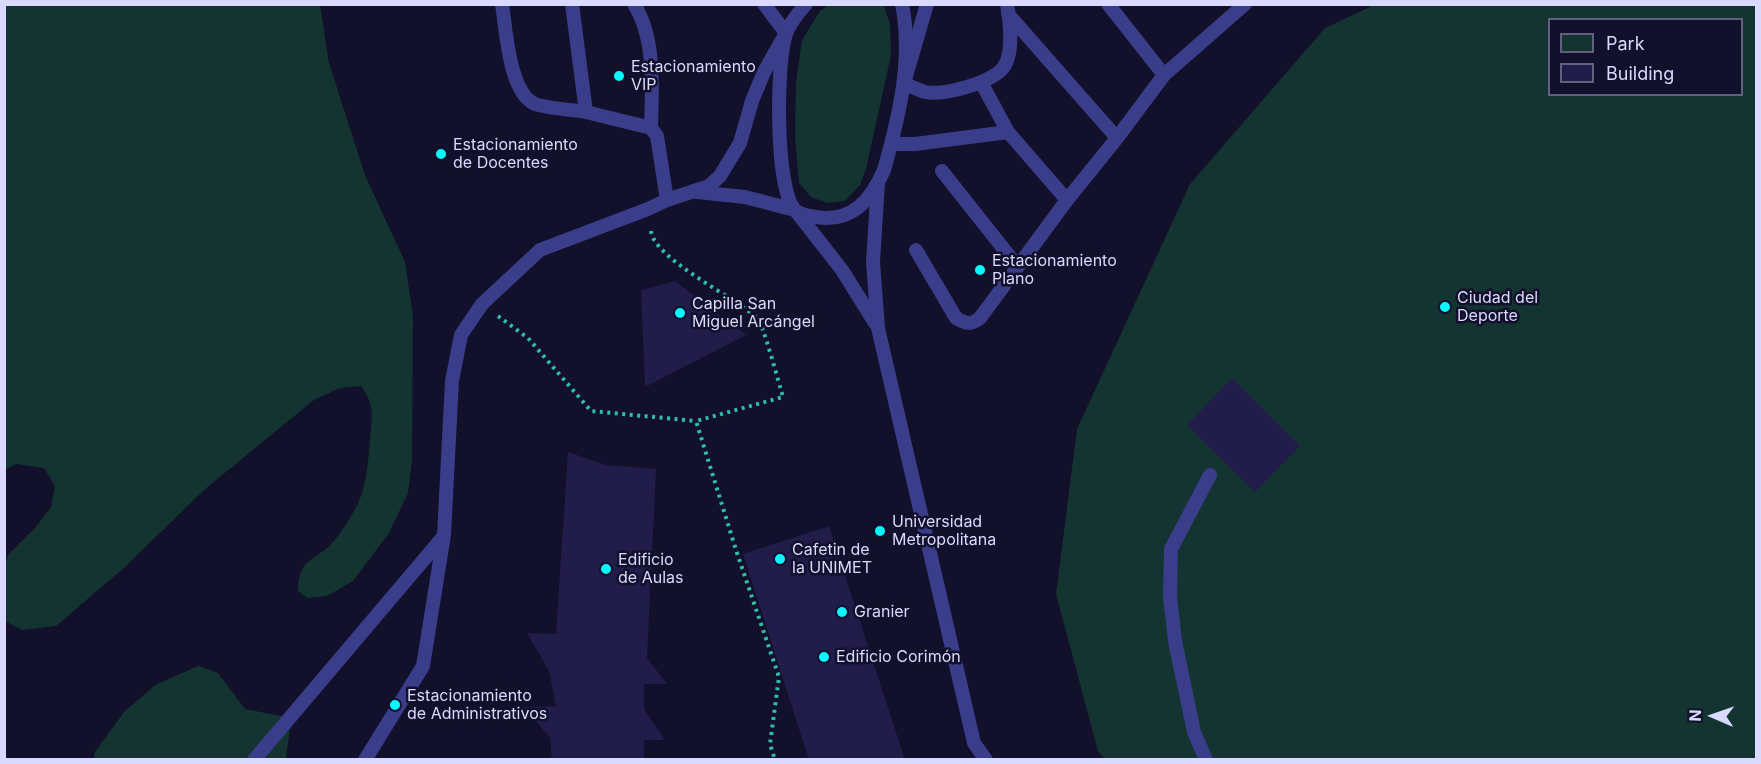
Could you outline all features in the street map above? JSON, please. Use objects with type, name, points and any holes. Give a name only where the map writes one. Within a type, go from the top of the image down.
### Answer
[{"type":"lane","points":[[502,4],[515,78],[522,92],[534,104],[586,112],[651,128]]},
{"type":"lane","points":[[572,4],[586,112]]},
{"type":"lane","points":[[634,4],[647,32],[652,95],[651,128],[657,136],[667,200]]},
{"type":"lane","points":[[764,4],[786,33],[778,78],[782,160],[790,199],[795,210],[842,270],[878,328]]},
{"type":"lane","points":[[365,759],[423,666],[444,536],[452,381],[461,335],[482,304],[540,250],[709,186],[720,176],[740,143],[752,101],[764,72],[806,4]]},
{"type":"lane","points":[[902,4],[906,26],[904,83]]},
{"type":"lane","points":[[927,4],[904,83],[891,144],[878,183],[873,262],[878,328],[974,743],[986,759]]},
{"type":"lane","points":[[1108,4],[1164,75]]},
{"type":"lane","points":[[915,250],[957,318],[964,323],[973,323],[980,318],[1066,200],[1117,138],[1164,75],[1227,10],[1245,4]]},
{"type":"lane","points":[[904,83],[926,92],[950,92],[981,82],[1003,68],[1010,45],[1008,9]]},
{"type":"lane","points":[[1008,9],[1117,138]]},
{"type":"lane","points":[[981,82],[1008,132],[1066,200]]},
{"type":"lane","points":[[891,144],[915,144],[1008,132]]},
{"type":"lane","points":[[942,171],[1018,267]]},
{"type":"lane","points":[[695,191],[746,197],[795,210],[806,216],[822,218],[846,216],[858,208],[878,183]]},
{"type":"lane","points":[[1206,759],[1194,732],[1175,641],[1170,597],[1171,549],[1210,475]]},
{"type":"lane","points":[[254,759],[444,536]]},
{"type":"path","points":[[482,304],[528,338],[591,411],[696,422],[783,397],[759,319],[671,259],[651,238],[648,209]]},
{"type":"path","points":[[696,422],[779,677],[770,744],[775,759]]},
{"type":"green space","points":[[5,4],[320,5],[329,63],[365,175],[405,262],[413,316],[412,461],[408,493],[389,533],[353,581],[327,596],[307,598],[298,591],[299,580],[304,566],[339,535],[362,494],[372,417],[369,399],[361,386],[340,388],[314,400],[204,490],[126,566],[56,626],[22,630],[5,621],[5,567],[8,555],[35,528],[51,507],[55,486],[44,468],[16,464],[5,470]]},
{"type":"green space","points":[[830,4],[884,5],[890,24],[891,55],[866,169],[860,185],[845,201],[827,203],[811,197],[799,183],[795,138],[796,83],[802,40],[820,11]]},
{"type":"green space","name":"Ciudad del Deporte","points":[[1374,5],[1756,5],[1756,759],[1105,759],[1098,751],[1056,594],[1077,429],[1190,184],[1325,28]]},
{"type":"green space","points":[[198,666],[218,673],[245,709],[281,716],[290,728],[286,759],[93,760],[95,752],[124,712],[155,685]]},
{"type":"building","name":"Capilla San Miguel Arcángel","points":[[675,281],[746,335],[645,387],[641,290]]},
{"type":"building","points":[[1232,378],[1300,446],[1255,492],[1187,425]]},
{"type":"building","name":"Edificio de Aulas","points":[[568,452],[606,465],[656,469],[647,658],[667,684],[644,684],[644,709],[665,740],[644,740],[644,760],[552,760],[550,738],[524,707],[556,706],[549,671],[527,633],[556,634]]},
{"type":"building","name":"Edificio Corimón","points":[[829,526],[905,760],[809,760],[743,554]]},
{"type":"place","name":"Estacionamiento VIP","points":[[619,76]]},
{"type":"place","name":"Estacionamiento de Docentes","points":[[441,154]]},
{"type":"place","name":"Estacionamiento Plano","points":[[980,270]]},
{"type":"place","name":"Ciudad del Deporte","points":[[1445,307]]},
{"type":"place","name":"Capilla San Miguel Arcángel","points":[[680,313]]},
{"type":"place","name":"Universidad Metropolitana","points":[[880,531]]},
{"type":"place","name":"Cafetin de la UNIMET","points":[[780,559]]},
{"type":"place","name":"Edificio de Aulas","points":[[606,569]]},
{"type":"place","name":"Granier","points":[[842,612]]},
{"type":"place","name":"Edificio Corimón","points":[[824,657]]},
{"type":"place","name":"Estacionamiento de Administrativos","points":[[395,705]]}]
